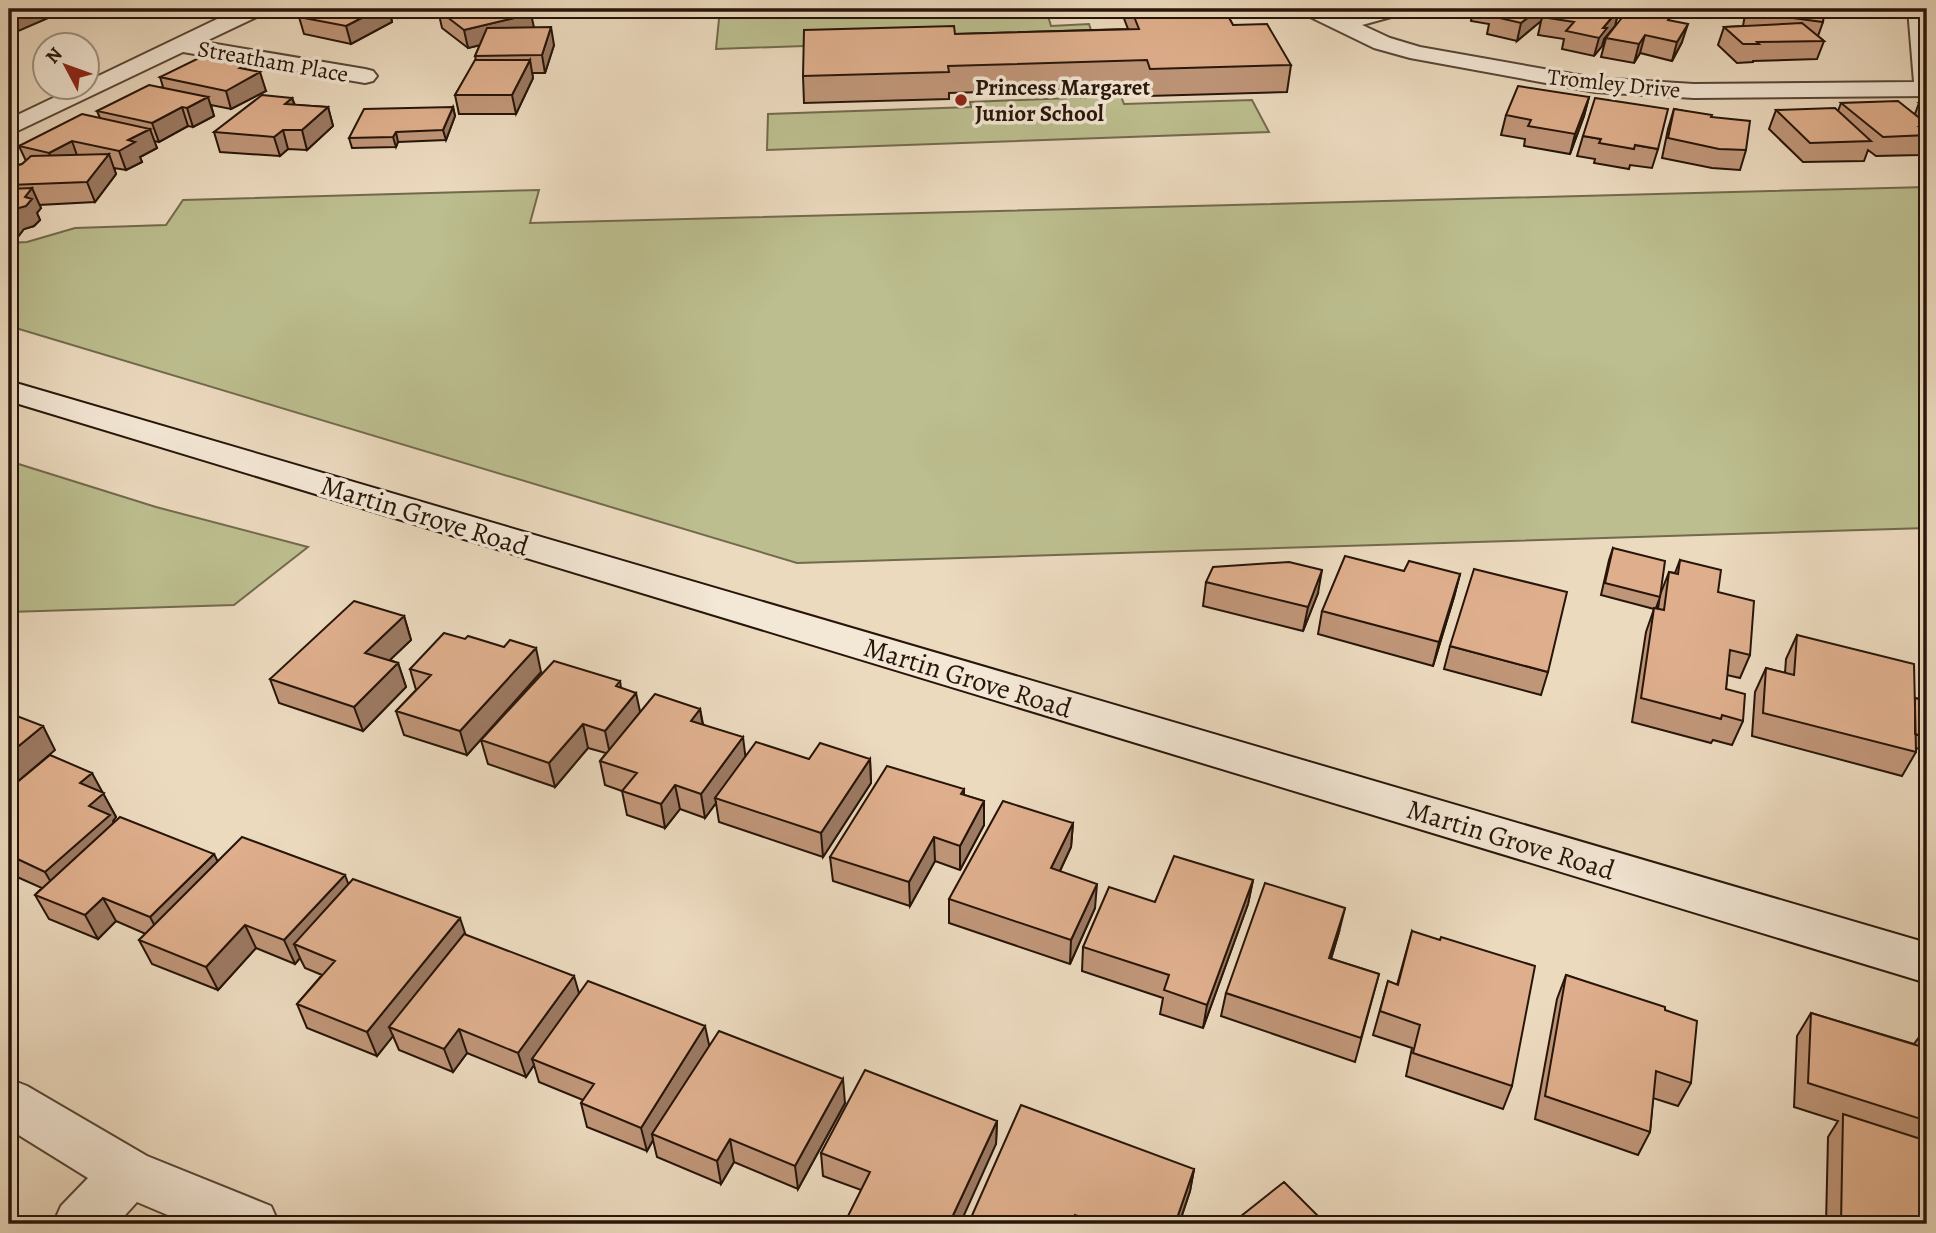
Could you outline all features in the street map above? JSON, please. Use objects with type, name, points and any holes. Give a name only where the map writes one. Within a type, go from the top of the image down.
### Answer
[{"type":"street","points":[[9,128],[255,9]]},
{"type":"street","name":"Tromley Drive","points":[[1312,9],[1382,43],[1418,53],[1595,85],[1694,91],[1926,89]]},
{"type":"street","points":[[1342,23],[1394,9]]},
{"type":"street","points":[[1919,9],[1926,89]]},
{"type":"street","name":"Streatham Place","points":[[180,45],[365,76]]},
{"type":"street","name":"Martin Grove Road","points":[[9,391],[1927,963]]},
{"type":"street","points":[[9,1102],[128,1173],[251,1224]]},
{"type":"street","points":[[81,1224],[128,1173]]},
{"type":"green space","points":[[720,9],[1046,9],[1051,26],[1089,24],[1093,36],[716,49]]},
{"type":"green space","points":[[1121,96],[1124,104],[1252,100],[1269,132],[767,150],[768,114],[971,107],[970,102]]},
{"type":"green space","points":[[1927,187],[1927,528],[797,563],[9,326],[9,243],[27,242],[75,228],[166,225],[183,200],[539,190],[530,223]]},
{"type":"green space","points":[[9,461],[156,507],[308,547],[234,605],[9,612]]},
{"type":"building","points":[[315,9],[379,9],[346,26],[299,17]]},
{"type":"building","points":[[524,9],[531,14],[464,30],[438,10]]},
{"type":"building","points":[[1131,9],[1224,9],[1233,25],[1267,24],[1291,65],[1150,69],[1147,60],[948,66],[949,72],[803,76],[804,30],[954,26],[955,34],[1139,29]]},
{"type":"building","points":[[1501,9],[1539,9],[1521,23],[1491,16]]},
{"type":"building","points":[[1550,9],[1619,9],[1603,28],[1607,28],[1599,38],[1566,31],[1574,22],[1542,17]]},
{"type":"building","points":[[1749,9],[1824,9],[1823,22],[1749,12]]},
{"type":"building","points":[[1628,10],[1670,17],[1668,20],[1688,24],[1677,42],[1645,35],[1639,44],[1606,38]]},
{"type":"building","points":[[1802,23],[1824,41],[1743,44],[1724,27]]},
{"type":"building","points":[[551,27],[542,55],[475,56],[487,28]]},
{"type":"building","points":[[203,56],[248,64],[240,68],[260,72],[226,91],[160,77]]},
{"type":"building","points":[[475,60],[530,60],[512,95],[455,95]]},
{"type":"building","points":[[149,85],[208,97],[152,123],[97,111]]},
{"type":"building","points":[[1518,86],[1589,97],[1575,134],[1528,126],[1531,120],[1506,115]]},
{"type":"building","points":[[262,95],[292,98],[285,104],[328,107],[302,130],[283,130],[274,137],[214,132]]},
{"type":"building","points":[[1595,98],[1668,109],[1658,149],[1635,145],[1634,149],[1599,143],[1601,139],[1583,136]]},
{"type":"building","points":[[1898,101],[1927,124],[1927,127],[1919,127],[1927,135],[1883,137],[1841,103]]},
{"type":"building","points":[[453,107],[443,130],[396,132],[393,137],[349,138],[364,109]]},
{"type":"building","points":[[1835,108],[1871,141],[1810,143],[1776,110]]},
{"type":"building","points":[[1674,109],[1712,115],[1711,117],[1750,121],[1746,150],[1719,149],[1668,138]]},
{"type":"building","points":[[82,114],[150,129],[128,140],[135,142],[119,151],[72,141],[49,153],[19,146]]},
{"type":"building","points":[[109,154],[87,182],[9,185],[9,168],[22,164],[31,156]]},
{"type":"building","points":[[32,188],[25,197],[32,199],[26,206],[15,209],[9,217],[9,189]]},
{"type":"building","points":[[1613,548],[1665,561],[1660,597],[1605,583]]},
{"type":"building","points":[[1345,556],[1404,571],[1409,561],[1460,574],[1439,642],[1322,611]]},
{"type":"building","points":[[1680,560],[1721,570],[1718,592],[1754,601],[1750,655],[1730,650],[1726,689],[1745,694],[1743,721],[1722,715],[1721,719],[1641,698],[1654,608],[1664,610],[1669,572],[1678,574]]},
{"type":"building","points":[[1289,562],[1322,570],[1308,607],[1206,582],[1213,567]]},
{"type":"building","points":[[1474,569],[1567,592],[1548,672],[1450,646]]},
{"type":"building","points":[[354,601],[404,616],[365,653],[398,663],[354,707],[270,679]]},
{"type":"building","points":[[444,633],[465,639],[468,636],[504,647],[510,640],[536,648],[460,731],[396,711],[431,675],[410,669]]},
{"type":"building","points":[[1797,635],[1914,664],[1916,752],[1763,713],[1766,668],[1794,675]]},
{"type":"building","points":[[554,661],[620,681],[616,686],[636,693],[605,731],[583,724],[549,763],[481,740]]},
{"type":"building","points":[[655,694],[700,709],[691,721],[743,737],[701,794],[675,785],[661,804],[622,791],[637,773],[600,761]]},
{"type":"building","points":[[1915,698],[1927,701],[1927,737],[1915,734]]},
{"type":"building","points":[[9,713],[43,726],[9,754]]},
{"type":"building","points":[[756,742],[809,759],[820,743],[870,759],[821,833],[715,798]]},
{"type":"building","points":[[50,755],[92,773],[80,783],[104,793],[89,806],[110,815],[45,872],[9,855],[9,789]]},
{"type":"building","points":[[887,766],[964,789],[961,794],[984,801],[960,846],[934,837],[909,882],[830,857]]},
{"type":"building","points":[[1003,801],[1073,823],[1051,868],[1097,884],[1071,940],[949,899]]},
{"type":"building","points":[[120,817],[214,854],[150,917],[103,898],[85,915],[35,895]]},
{"type":"building","points":[[242,837],[345,875],[284,940],[245,925],[206,967],[139,940]]},
{"type":"building","points":[[1174,856],[1253,880],[1207,1005],[1164,990],[1169,975],[1083,947],[1109,887],[1155,902]]},
{"type":"building","points":[[353,879],[460,918],[367,1032],[297,1004],[335,961],[294,944]]},
{"type":"building","points":[[1265,883],[1345,908],[1329,958],[1379,974],[1361,1038],[1226,993]]},
{"type":"building","points":[[1412,931],[1440,940],[1441,937],[1535,966],[1512,1086],[1413,1053],[1420,1025],[1380,1011],[1388,981],[1398,985]]},
{"type":"building","points":[[464,934],[574,976],[518,1053],[459,1029],[444,1049],[389,1027]]},
{"type":"building","points":[[1566,975],[1665,1007],[1665,1010],[1697,1021],[1691,1083],[1656,1071],[1650,1132],[1545,1096]]},
{"type":"building","points":[[588,981],[705,1026],[641,1128],[581,1103],[594,1084],[532,1059]]},
{"type":"building","points":[[1811,1013],[1922,1047],[1922,1033],[1927,1034],[1927,1121],[1808,1083]]},
{"type":"building","points":[[719,1031],[843,1079],[795,1166],[730,1139],[717,1161],[652,1134]]},
{"type":"building","points":[[865,1070],[997,1121],[949,1224],[844,1224],[870,1172],[821,1153]]},
{"type":"building","points":[[1021,1105],[1194,1169],[1175,1224],[1100,1224],[1075,1215],[1072,1224],[980,1224],[970,1220]]},
{"type":"building","points":[[1843,1114],[1927,1141],[1927,1224],[1841,1224]]},
{"type":"building","points":[[1284,1182],[1326,1224],[1231,1224]]},
{"type":"place","name":"Princess Margaret Junior School","points":[[961,100]]}]
